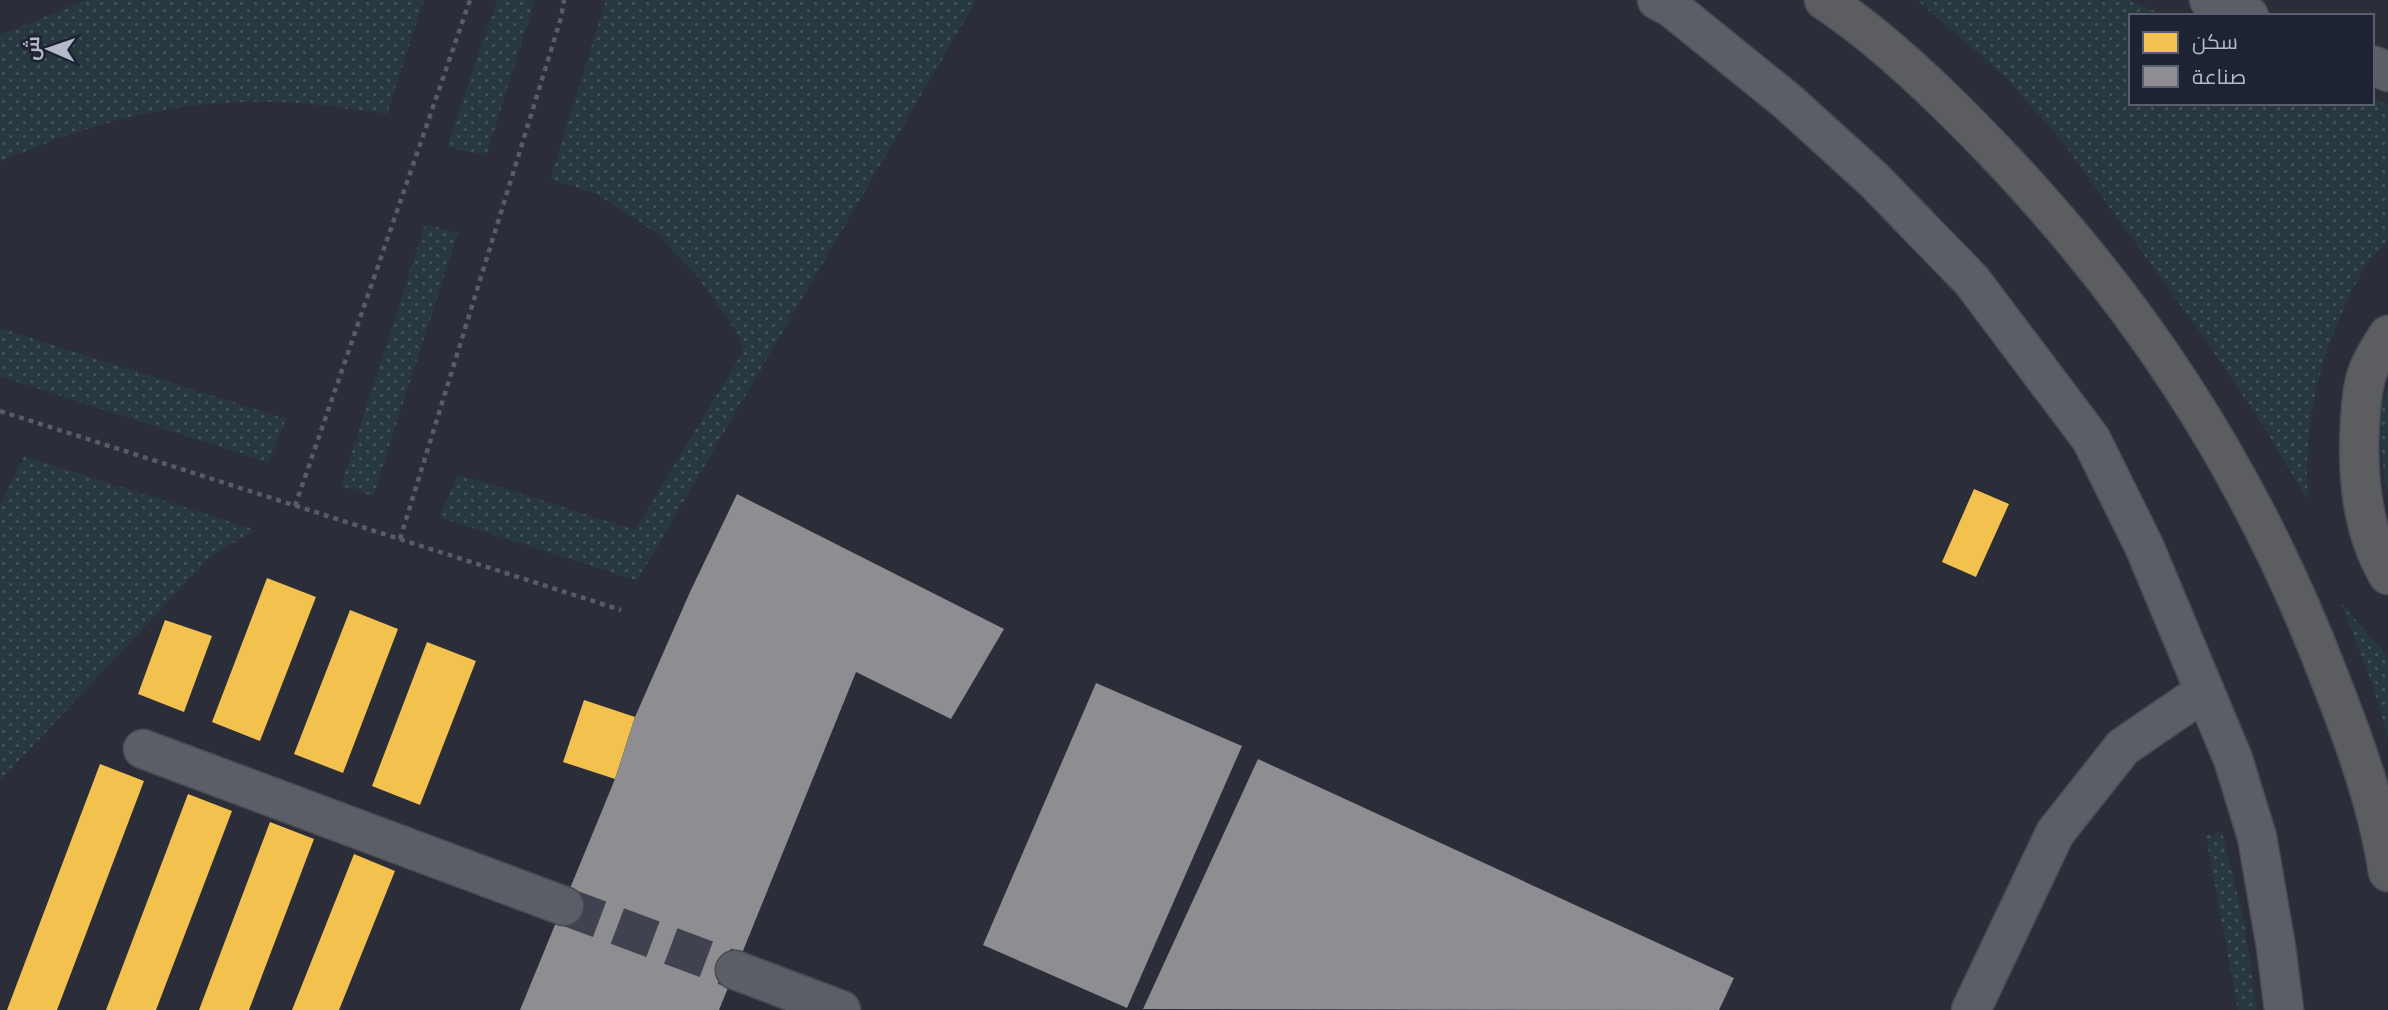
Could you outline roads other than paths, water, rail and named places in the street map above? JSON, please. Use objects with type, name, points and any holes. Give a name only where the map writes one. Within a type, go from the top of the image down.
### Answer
[{"type":"highway","points":[[1824,0],[1939,94],[2028,184],[2109,281],[2182,383],[2246,492],[2302,605],[2347,722],[2384,844],[2388,872]]},
{"type":"highway","points":[[2388,335],[2367,373],[2361,401],[2359,450],[2360,490],[2368,524],[2381,563],[2388,575]]},
{"type":"street","points":[[1657,0],[1672,8],[1787,101],[1874,180],[1972,281],[2091,439],[2144,546],[2233,759],[2257,837],[2284,1010]]},
{"type":"street","points":[[2209,0],[2244,14]]},
{"type":"street","points":[[1971,1010],[2055,833],[2123,747],[2205,691]]},
{"type":"street","points":[[143,749],[564,906]]},
{"type":"street","points":[[735,970],[841,1010]]},
{"type":"tunnel","points":[[564,906],[735,970]]}]
